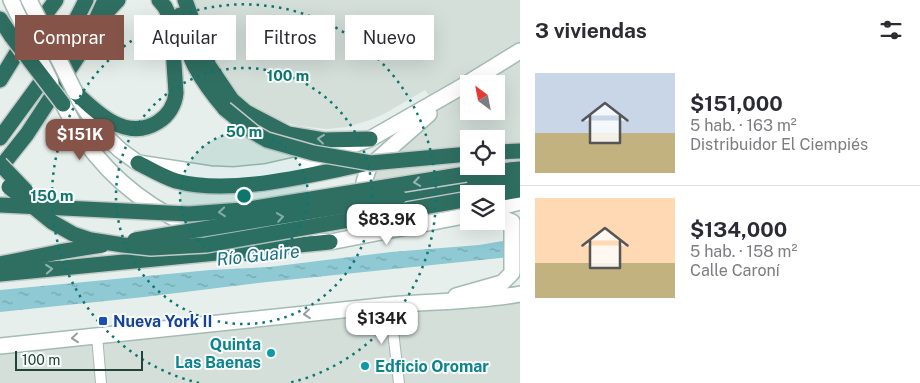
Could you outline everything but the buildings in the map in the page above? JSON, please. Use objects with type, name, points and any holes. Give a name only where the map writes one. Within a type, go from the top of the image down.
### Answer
[{"type":"highway","points":[[0,80],[16,54],[56,0]]},
{"type":"highway","points":[[0,138],[52,67],[86,0]]},
{"type":"highway","points":[[98,15],[105,0]]},
{"type":"highway","points":[[104,15],[118,0]]},
{"type":"highway","points":[[75,92],[101,115],[123,127],[143,128],[162,119],[170,110],[176,93],[171,20],[159,0]]},
{"type":"highway","points":[[179,0],[181,29],[192,61],[212,95],[225,109],[253,132],[267,140],[313,153],[371,163]]},
{"type":"highway","points":[[185,0],[209,66],[232,100],[246,112],[288,134],[324,140],[370,140]]},
{"type":"highway","points":[[0,19],[63,104]]},
{"type":"highway","points":[[73,234],[57,217],[0,166],[27,134],[75,60]]},
{"type":"highway","points":[[505,152],[520,151]]},
{"type":"highway","points":[[138,163],[175,181],[203,186],[266,183],[371,163],[460,155]]},
{"type":"highway","points":[[0,205],[96,211],[197,214],[242,210],[466,174],[520,169]]},
{"type":"highway","points":[[0,176],[9,187],[52,222],[73,234],[115,244],[150,248],[206,244],[460,201]]},
{"type":"highway","points":[[0,264],[59,252],[399,197],[520,180]]},
{"type":"highway","points":[[505,192],[520,190]]},
{"type":"highway","points":[[0,274],[330,242]]},
{"type":"street","points":[[11,0],[74,126],[87,145],[109,171],[131,192],[148,204],[187,225],[216,236],[330,242],[439,220]]},
{"type":"street","points":[[29,0],[75,92],[100,131],[120,150],[138,163],[210,174],[234,175],[265,172],[296,165],[370,140],[459,89],[520,51]]},
{"type":"street","points":[[459,89],[369,167],[364,182],[367,204],[371,211],[382,220],[392,223],[460,218]]},
{"type":"street","points":[[505,206],[520,202]]},
{"type":"street","points":[[443,301],[463,293],[502,283],[512,273],[512,222],[505,219]]},
{"type":"street","points":[[0,346],[390,305],[494,299],[520,294]]},
{"type":"street","points":[[390,305],[399,383]]},
{"type":"street","points":[[97,336],[101,383]]},
{"type":"shaded area","points":[[191,0],[520,0],[520,166],[505,168],[505,130],[460,130],[460,172],[374,181],[374,172],[436,106],[425,90],[370,120],[346,127],[327,129],[299,126],[274,118],[249,103],[227,82],[214,60],[236,60],[236,15],[197,15]]},
{"type":"shaded area","points":[[520,300],[520,383],[0,383],[0,349]]},
{"type":"water","name":"Río Guaire","points":[[520,238],[520,256],[0,312],[0,290],[210,270],[269,267],[391,252],[479,245]]},
{"type":"place","name":"Nueva York II","points":[[103,321]]},
{"type":"place","name":"Quinta Las Baenas","points":[[271,353]]},
{"type":"place","name":"Edficio Oromar","points":[[365,366]]}]
